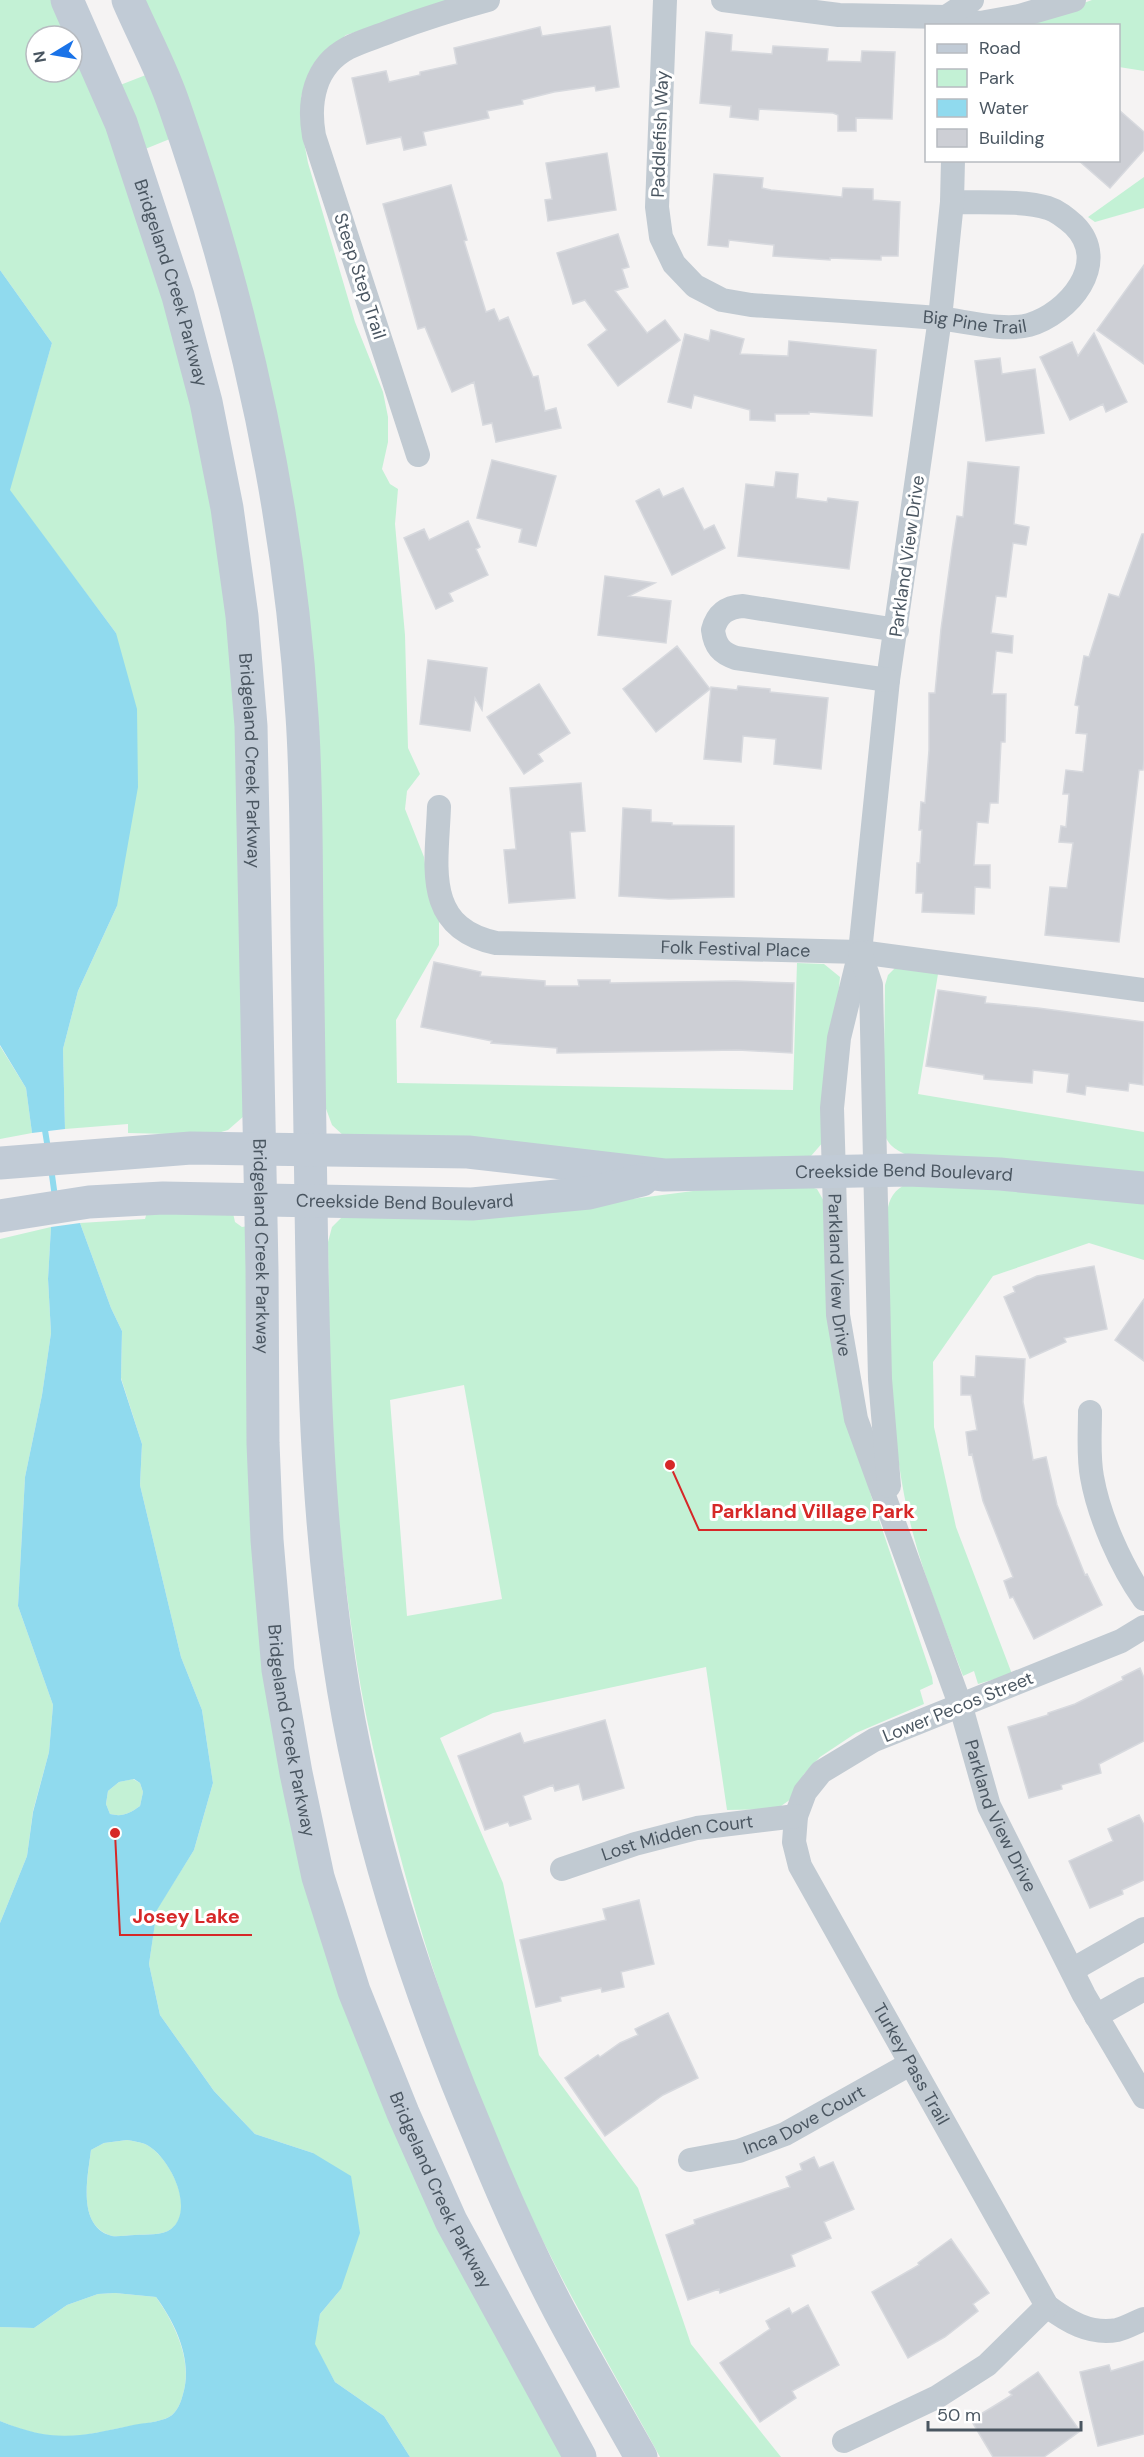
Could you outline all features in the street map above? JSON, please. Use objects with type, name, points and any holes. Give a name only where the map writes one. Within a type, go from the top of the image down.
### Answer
[{"type":"main road","name":"Bridgeland Creek Parkway","points":[[67,0],[121,123],[178,296],[206,402],[227,508],[242,616],[251,726],[261,1200],[263,1443],[267,1540],[278,1670],[296,1773],[318,1878],[354,1991],[403,2113],[451,2221],[580,2457]]},
{"type":"main road","points":[[128,0],[173,100],[226,273],[256,387],[277,496],[294,612],[302,720],[316,1424],[324,1537],[341,1673],[357,1760],[413,1969],[459,2090],[504,2197],[558,2308],[641,2457]]},
{"type":"main road","name":"Creekside Bend Boulevard","points":[[0,1163],[191,1148],[468,1152],[664,1175],[875,1171],[1000,1174],[1144,1188]]},
{"type":"main road","name":"Creekside Bend Boulevard","points":[[0,1216],[89,1202],[163,1198],[471,1204],[589,1193],[664,1175]]},
{"type":"street","name":"Steep Step Trail","points":[[418,455],[314,136],[310,116],[312,96],[319,77],[331,60],[347,48],[430,16],[488,0]]},
{"type":"street","name":"Paddlefish Way","points":[[664,0],[657,207],[661,237],[674,264]]},
{"type":"street","points":[[723,0],[839,15],[980,23],[1019,16],[1074,0]]},
{"type":"street","points":[[946,21],[972,0]]},
{"type":"street","name":"Parkland View Drive","points":[[953,162],[952,202],[940,318],[888,680],[860,952],[839,1038],[832,1108],[840,1326],[856,1419],[891,1521],[961,1707],[989,1806],[1096,2016],[1144,2097]]},
{"type":"street","name":"Big Pine Trail","points":[[674,264],[695,286],[722,300],[752,305],[940,318],[1009,327],[1029,325],[1069,302],[1083,284],[1088,264],[1087,247],[1078,230],[1065,216],[1048,208],[952,202]]},
{"type":"street","points":[[888,680],[725,655],[718,648],[713,630],[720,613],[732,607],[743,606],[897,630]]},
{"type":"street","name":"Folk Festival Place","points":[[439,807],[436,882],[440,900],[448,917],[461,930],[477,939],[496,944],[860,952],[1144,990]]},
{"type":"street","name":"Parkland View Drive","points":[[860,952],[871,985],[880,1379],[891,1521]]},
{"type":"street","points":[[1090,1412],[1092,1476],[1108,1530],[1133,1583],[1144,1599]]},
{"type":"street","name":"Lower Pecos Street","points":[[795,1816],[805,1792],[820,1772],[874,1740],[1121,1641],[1144,1627]]},
{"type":"street","name":"Lost Midden Court","points":[[562,1869],[635,1844],[697,1828],[795,1816]]},
{"type":"street","name":"Turkey Pass Trail","points":[[795,1816],[794,1842],[800,1866],[1047,2306]]},
{"type":"street","points":[[1072,1970],[1144,1929]]},
{"type":"street","points":[[1096,2016],[1144,1989]]},
{"type":"street","name":"Inca Dove Court","points":[[690,2160],[739,2151],[785,2134],[910,2064]]},
{"type":"street","points":[[844,2441],[936,2397],[987,2365],[1047,2306],[1068,2322],[1092,2330],[1118,2330],[1144,2319]]},
{"type":"green space","points":[[0,0],[53,0],[64,24],[24,24],[24,84],[84,84],[84,66],[97,94],[169,66],[139,0],[460,0],[346,35],[313,65],[301,97],[301,126],[308,163],[355,322],[383,392],[388,417],[388,442],[382,469],[390,484],[398,489],[395,524],[405,635],[408,748],[420,774],[407,791],[405,809],[424,857],[429,893],[439,920],[439,945],[396,1020],[397,1083],[793,1090],[797,963],[824,964],[840,977],[824,1141],[811,1156],[661,1161],[345,1137],[332,1125],[325,1106],[318,735],[192,130],[118,160],[155,265],[208,474],[234,664],[244,1116],[228,1130],[211,1135],[128,1133],[128,1124],[65,1129],[63,1049],[78,991],[117,906],[116,633],[9,490],[52,343],[0,270]]},
{"type":"green space","points":[[1092,0],[1144,0],[1144,71],[1120,67],[1120,24],[1012,24],[1039,19]]},
{"type":"green space","points":[[1144,177],[1144,208],[1095,222],[1088,217]]},
{"type":"green space","points":[[895,968],[939,968],[918,1094],[1144,1132],[1144,1174],[907,1155],[898,1151],[887,1140],[883,1131],[885,985],[888,975]]},
{"type":"green space","points":[[0,1046],[26,1088],[32,1133],[0,1139]]},
{"type":"green space","points":[[908,1183],[1144,1201],[1144,1260],[1089,1243],[993,1276],[933,1362],[934,1427],[956,1527],[1012,1674],[978,1684],[974,1671],[963,1676],[929,1586],[912,1530],[897,1451],[890,1372],[887,1213],[893,1195]]},
{"type":"green space","points":[[805,1185],[817,1189],[825,1203],[851,1427],[873,1502],[932,1677],[933,1684],[920,1690],[924,1704],[856,1733],[820,1757],[804,1774],[791,1799],[771,1809],[727,1810],[706,1667],[493,1713],[440,1738],[503,1883],[539,2055],[638,2188],[691,2344],[781,2457],[660,2457],[555,2265],[497,2141],[458,2042],[425,1942],[373,1749],[348,1599],[331,1422],[328,1242],[332,1227],[343,1216],[601,1203],[716,1188]],"holes":[[[464,1385],[502,1599],[407,1616],[390,1400]]]},
{"type":"green space","points":[[147,1212],[233,1213],[235,1222],[242,1227],[248,1226],[313,1872],[571,2457],[410,2457],[384,2416],[335,2382],[314,2344],[320,2314],[341,2289],[313,2153],[255,2134],[214,2091],[160,2015],[149,1964],[157,1909],[194,1850],[213,1783],[202,1710],[181,1657],[140,1485],[142,1444],[121,1378],[122,1331],[111,1308],[80,1223],[145,1219]]},
{"type":"green space","points":[[51,1227],[48,1279],[51,1333],[42,1395],[25,1477],[18,1606],[53,1705],[49,1752],[33,1811],[27,1856],[0,1923],[0,1239]]},
{"type":"green space","points":[[133,1779],[140,1783],[143,1792],[140,1806],[125,1814],[110,1814],[106,1804],[108,1791],[119,1782]]},
{"type":"green space","points":[[127,2140],[145,2144],[154,2150],[163,2159],[177,2184],[181,2197],[178,2220],[171,2229],[163,2233],[112,2236],[101,2231],[93,2222],[89,2212],[87,2186],[91,2150],[104,2143]]},
{"type":"green space","points":[[115,2293],[156,2297],[176,2331],[186,2369],[183,2394],[174,2413],[169,2417],[152,2422],[73,2436],[46,2435],[0,2421],[0,2327],[34,2328],[67,2305],[98,2294]]},
{"type":"water","points":[[0,270],[52,343],[10,490],[116,633],[137,709],[138,787],[117,906],[78,991],[63,1049],[65,1129],[32,1133],[26,1088],[0,1045]]},
{"type":"water","points":[[80,1223],[111,1308],[122,1331],[121,1379],[142,1444],[140,1485],[181,1657],[202,1710],[213,1783],[194,1850],[157,1910],[149,1964],[160,2015],[214,2091],[255,2134],[313,2153],[351,2176],[360,2233],[341,2289],[320,2314],[315,2344],[335,2382],[384,2416],[410,2457],[0,2457],[0,2421],[36,2433],[66,2436],[97,2433],[157,2421],[169,2417],[176,2410],[180,2404],[186,2381],[181,2343],[156,2297],[115,2293],[98,2294],[67,2305],[34,2328],[0,2327],[0,1923],[27,1856],[33,1812],[49,1752],[53,1705],[18,1606],[25,1477],[42,1395],[51,1333],[48,1279],[51,1227]],"holes":[[[134,1779],[140,1783],[143,1792],[140,1806],[125,1814],[110,1814],[106,1804],[108,1791],[119,1782]],[[127,2140],[145,2144],[154,2150],[163,2159],[176,2183],[181,2209],[178,2220],[171,2229],[163,2233],[112,2236],[101,2231],[93,2222],[87,2199],[91,2150],[104,2143]]]},
{"type":"building","points":[[610,26],[619,87],[596,91],[595,86],[554,92],[522,100],[523,104],[487,111],[489,118],[423,132],[426,145],[404,150],[401,137],[367,144],[352,78],[386,71],[389,82],[420,75],[420,72],[457,64],[454,48],[540,27],[542,36]]},
{"type":"building","points":[[706,32],[732,35],[731,51],[772,54],[773,46],[828,49],[827,61],[861,62],[862,51],[895,52],[892,119],[856,118],[856,131],[838,131],[838,115],[833,113],[759,109],[758,120],[730,117],[731,106],[700,103]]},
{"type":"building","points":[[1120,111],[1144,132],[1144,150],[1110,188],[1080,162],[1120,162]]},
{"type":"building","points":[[607,153],[616,210],[548,221],[545,200],[552,199],[546,163]]},
{"type":"building","points":[[714,174],[763,178],[762,188],[771,190],[842,197],[843,188],[873,189],[873,200],[900,202],[898,256],[881,256],[881,260],[830,258],[830,260],[773,256],[774,245],[729,240],[728,247],[708,245]]},
{"type":"building","points":[[451,185],[467,240],[464,241],[486,312],[494,309],[499,321],[508,317],[533,377],[538,376],[545,411],[556,408],[561,428],[496,442],[492,423],[483,425],[474,382],[452,392],[425,327],[418,329],[383,204]]},
{"type":"building","points":[[618,234],[629,267],[622,269],[628,287],[615,291],[647,333],[665,320],[680,340],[618,386],[588,345],[607,330],[585,300],[573,304],[557,253]]},
{"type":"building","points":[[1144,265],[1144,364],[1097,330]]},
{"type":"building","points":[[711,330],[744,339],[740,354],[788,356],[789,341],[876,350],[872,416],[809,412],[809,414],[775,414],[775,421],[750,420],[750,410],[694,395],[691,408],[668,402],[685,334],[709,341]]},
{"type":"building","points":[[1094,333],[1127,402],[1106,412],[1103,404],[1070,420],[1040,357],[1072,342],[1078,356]]},
{"type":"building","points":[[1000,358],[1002,374],[1035,369],[1044,433],[986,441],[975,361]]},
{"type":"building","points":[[492,460],[556,476],[536,546],[519,542],[522,529],[477,518]]},
{"type":"building","points":[[968,462],[1019,467],[1014,524],[1029,527],[1026,545],[1013,543],[1006,597],[996,596],[991,633],[1013,636],[1012,653],[996,651],[992,694],[1006,694],[1005,742],[1001,742],[998,803],[990,803],[988,823],[977,822],[974,865],[990,865],[990,888],[975,887],[974,914],[922,912],[923,893],[916,893],[917,863],[920,863],[922,830],[919,830],[921,802],[925,803],[929,750],[929,693],[935,693],[952,549],[957,516],[963,517]]},
{"type":"building","points":[[776,472],[798,474],[796,498],[827,502],[828,498],[858,502],[849,569],[738,556],[746,484],[774,487]]},
{"type":"building","points":[[683,488],[704,530],[714,525],[725,548],[672,575],[636,501],[659,489],[663,497]]},
{"type":"building","points":[[468,521],[480,547],[476,549],[488,575],[449,593],[453,601],[436,609],[404,538],[424,529],[429,540]]},
{"type":"building","points":[[1142,534],[1144,534],[1144,760],[1143,770],[1139,770],[1119,942],[1045,935],[1050,887],[1067,888],[1073,843],[1059,842],[1061,826],[1066,827],[1069,794],[1063,794],[1066,770],[1083,772],[1087,734],[1076,733],[1079,706],[1075,705],[1084,656],[1089,657],[1109,594],[1119,597]]},
{"type":"building","points":[[605,576],[655,583],[629,596],[671,601],[666,643],[598,635]]},
{"type":"building","points":[[677,646],[710,689],[656,732],[623,689]]},
{"type":"building","points":[[428,660],[487,668],[482,710],[475,698],[470,731],[420,724]]},
{"type":"building","points":[[539,684],[570,733],[538,754],[543,761],[524,774],[487,717]]},
{"type":"building","points":[[738,686],[828,698],[821,769],[774,764],[776,739],[743,736],[741,762],[704,759],[711,687],[737,690]]},
{"type":"building","points":[[581,783],[585,831],[570,832],[575,898],[509,903],[504,850],[516,849],[510,788]]},
{"type":"building","points":[[623,808],[651,810],[651,822],[672,823],[672,825],[734,826],[734,897],[669,899],[619,896]]},
{"type":"building","points":[[434,962],[481,972],[480,976],[545,981],[545,986],[579,986],[578,980],[610,980],[610,983],[735,981],[794,983],[792,1053],[738,1050],[557,1053],[557,1048],[491,1043],[492,1041],[421,1027]]},
{"type":"building","points":[[938,990],[986,997],[985,1003],[1144,1022],[1143,1085],[1129,1083],[1128,1091],[1086,1086],[1085,1095],[1067,1092],[1069,1074],[1033,1070],[1032,1083],[984,1079],[984,1075],[926,1066]]},
{"type":"building","points":[[1094,1266],[1107,1329],[1064,1338],[1066,1342],[1030,1358],[1004,1297],[1015,1292],[1013,1287],[1037,1276]]},
{"type":"building","points":[[1144,1299],[1144,1361],[1115,1340]]},
{"type":"building","points":[[976,1356],[1025,1359],[1023,1402],[1033,1460],[1046,1457],[1057,1505],[1085,1575],[1087,1574],[1102,1605],[1034,1639],[1013,1597],[1010,1598],[1004,1581],[1013,1577],[983,1501],[972,1454],[969,1455],[966,1432],[977,1430],[971,1395],[961,1395],[961,1376],[975,1377]]},
{"type":"building","points":[[1140,1668],[1144,1678],[1144,1741],[1099,1764],[1101,1773],[1061,1785],[1062,1789],[1029,1798],[1008,1727],[1075,1704],[1123,1680],[1122,1677]]},
{"type":"building","points":[[605,1720],[624,1788],[583,1800],[579,1784],[555,1791],[553,1785],[523,1796],[531,1819],[510,1826],[508,1822],[485,1830],[458,1756],[520,1733],[524,1743]]},
{"type":"building","points":[[1139,1815],[1144,1825],[1144,1880],[1122,1890],[1123,1894],[1090,1908],[1069,1861],[1113,1841],[1108,1829]]},
{"type":"building","points":[[639,1900],[654,1964],[621,1972],[624,1987],[602,1992],[601,1988],[560,1997],[561,2001],[536,2007],[520,1940],[606,1920],[603,1909]]},
{"type":"building","points":[[668,2013],[698,2078],[663,2095],[605,2136],[565,2078],[598,2055],[600,2057],[620,2043],[638,2035],[635,2029]]},
{"type":"building","points":[[814,2157],[819,2168],[833,2162],[854,2209],[824,2222],[831,2238],[791,2255],[795,2266],[720,2293],[719,2289],[688,2300],[666,2235],[695,2224],[694,2220],[790,2187],[786,2177],[802,2170],[800,2164]]},
{"type":"building","points":[[951,2239],[989,2293],[973,2304],[978,2311],[945,2337],[908,2358],[872,2292],[919,2265],[918,2263]]},
{"type":"building","points":[[808,2305],[839,2365],[792,2391],[796,2398],[760,2422],[720,2363],[770,2329],[766,2321],[789,2308],[792,2314]]},
{"type":"building","points":[[1144,2361],[1144,2434],[1098,2446],[1080,2372],[1109,2365],[1111,2371]]},
{"type":"building","points":[[1038,2372],[1080,2431],[1044,2457],[993,2457],[971,2420],[1012,2395],[1009,2392]]},
{"type":"waterway","points":[[44,1124],[48,1149]]},
{"type":"waterway","points":[[51,1168],[55,1197]]},
{"type":"place","name":"Parkland Village Park","points":[[670,1465]]},
{"type":"place","name":"Josey Lake","points":[[115,1833]]}]
